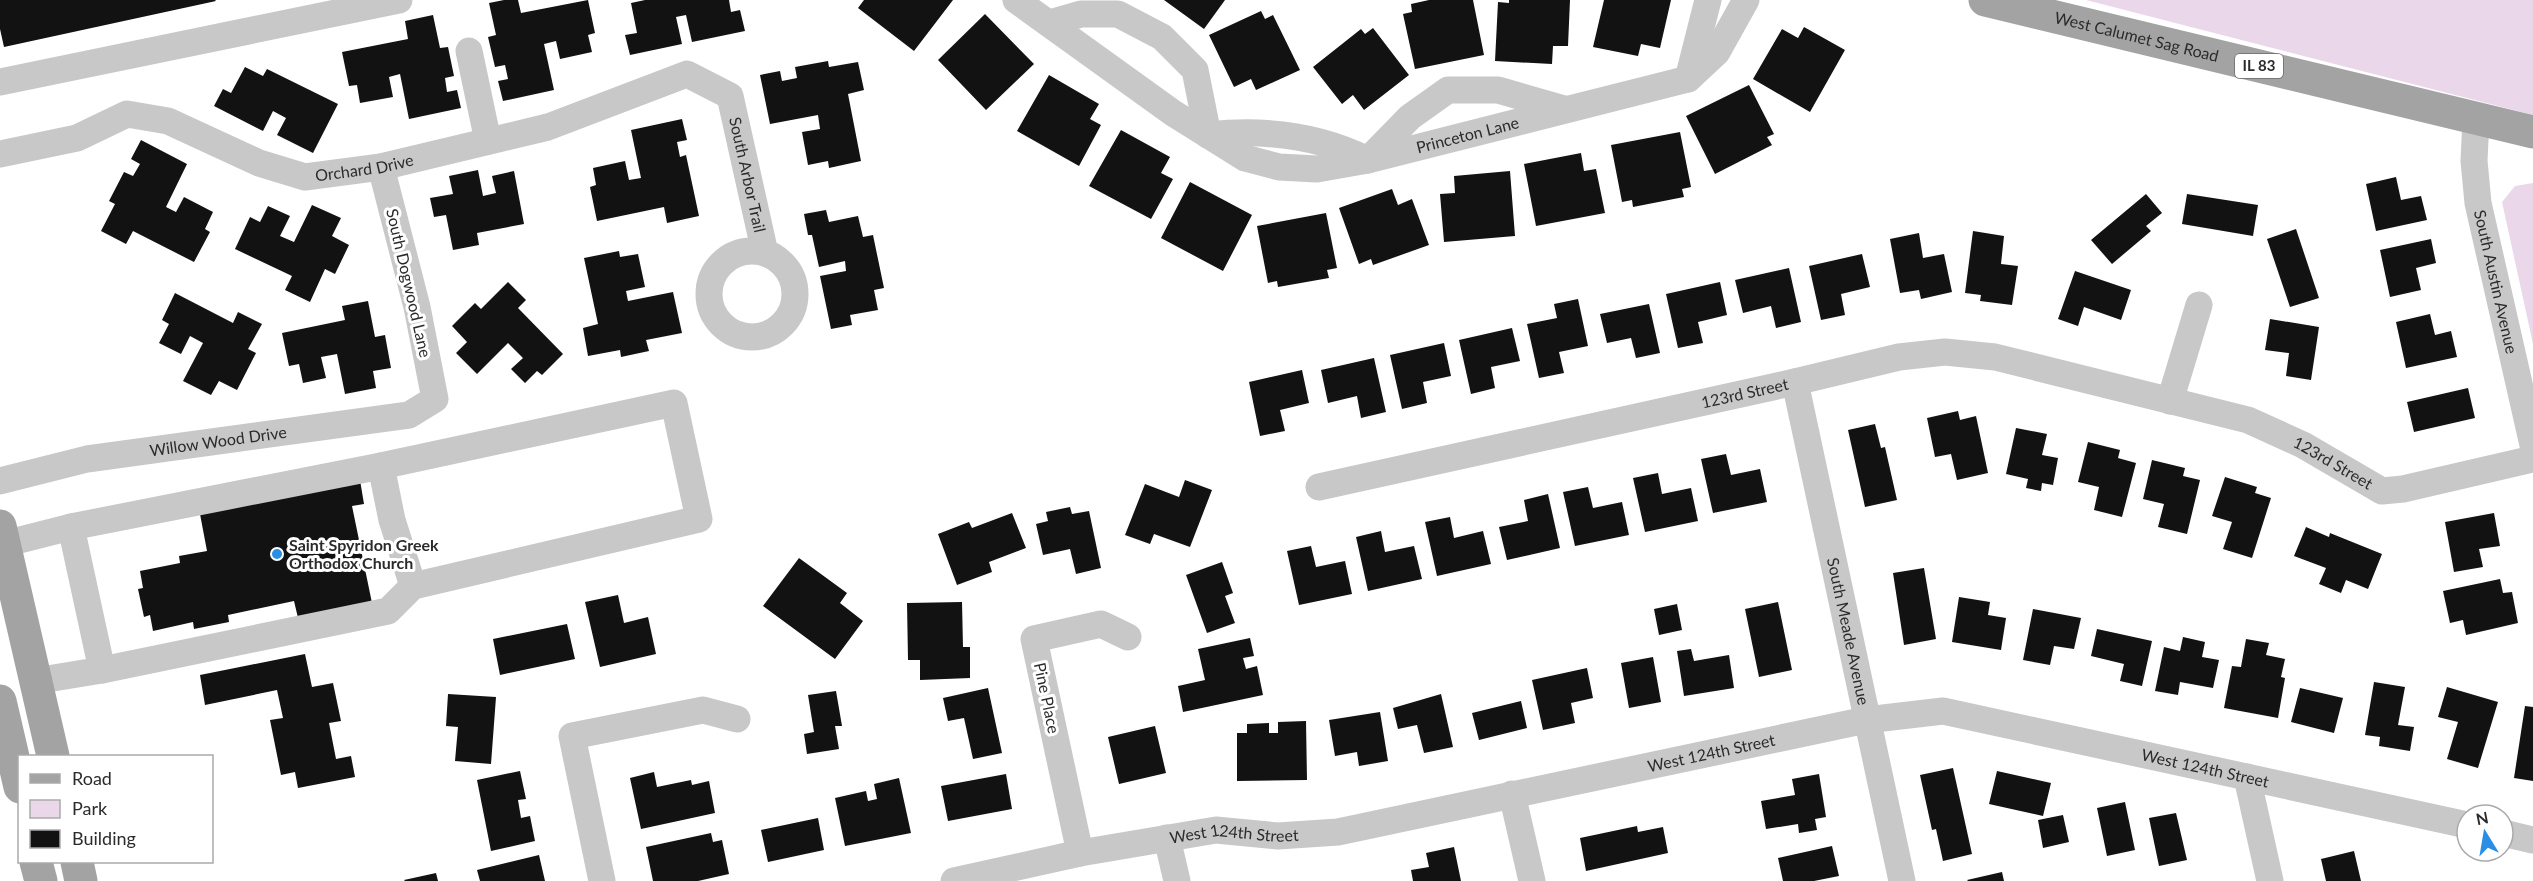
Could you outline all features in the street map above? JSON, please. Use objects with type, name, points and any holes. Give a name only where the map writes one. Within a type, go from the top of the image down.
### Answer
[{"type":"main road","name":"West Calumet Sag Road","points":[[1985,0],[2533,132]]},
{"type":"main road","points":[[2,535],[7,587],[35,681],[52,755]]},
{"type":"main road","points":[[0,701],[18,778]]},
{"type":"main road","points":[[36,863],[41,881]]},
{"type":"main road","points":[[77,863],[81,881]]},
{"type":"street","points":[[0,82],[399,0]]},
{"type":"street","points":[[1016,0],[1208,135],[1245,130],[1281,134],[1340,146],[1368,160]]},
{"type":"street","points":[[1688,79],[1708,0]]},
{"type":"street","name":"Princeton Lane","points":[[1368,160],[1688,79],[1717,52],[1746,0]]},
{"type":"street","points":[[1050,23],[1081,14],[1118,14],[1162,37],[1195,69],[1208,135]]},
{"type":"street","points":[[469,51],[488,141]]},
{"type":"street","name":"Orchard Drive","points":[[0,154],[77,138],[127,114],[168,121],[260,163],[305,177],[381,167],[548,127],[687,74],[730,96]]},
{"type":"street","name":"Princeton Lane","points":[[1368,160],[1410,117],[1448,90],[1498,90],[1567,110]]},
{"type":"street","name":"South Arbor Trail","points":[[730,96],[765,254]]},
{"type":"street","name":"South Austin Avenue","points":[[2476,118],[2474,161],[2478,203],[2533,445]]},
{"type":"street","name":"South Dogwood Lane","points":[[381,167],[417,307],[435,399]]},
{"type":"street","points":[[2170,401],[2199,304]]},
{"type":"street","name":"123rd Street","points":[[1319,488],[1899,357],[1945,352],[1995,357],[2248,420],[2304,445],[2382,491],[2403,489],[2533,459]]},
{"type":"street","name":"South Meade Avenue","points":[[1795,382],[1902,881]]},
{"type":"street","name":"Willow Wood Drive","points":[[0,481],[87,459],[409,415],[435,399]]},
{"type":"street","points":[[2,535],[71,527],[381,466],[674,403],[699,519],[413,586],[388,611],[102,670],[35,681]]},
{"type":"street","points":[[381,466],[392,520],[413,586]]},
{"type":"street","points":[[71,527],[102,670]]},
{"type":"street","name":"Pine Place","points":[[1080,853],[1034,639],[1101,624],[1128,637]]},
{"type":"street","points":[[602,881],[572,736],[703,710],[737,719]]},
{"type":"street","name":"West 124th Street","points":[[954,881],[1080,853],[1216,830],[1289,836],[1338,832],[1866,720],[1943,711],[2455,822]]},
{"type":"street","points":[[2247,777],[2270,881]]},
{"type":"street","points":[[1512,794],[1532,881]]},
{"type":"street","points":[[2515,836],[2533,840]]},
{"type":"street","points":[[1167,838],[1177,881]]},
{"type":"green space","points":[[2086,0],[2533,0],[2533,115]]},
{"type":"green space","points":[[2533,183],[2533,344],[2502,202],[2515,186]]},
{"type":"building","points":[[0,0],[216,1],[4,47],[0,29]]},
{"type":"building","points":[[518,0],[521,13],[588,0],[595,33],[588,35],[592,52],[560,59],[556,41],[544,44],[554,90],[503,101],[498,81],[508,79],[505,65],[495,67],[488,37],[496,35],[489,3]]},
{"type":"building","points":[[645,0],[729,0],[731,12],[740,10],[745,31],[692,42],[686,15],[676,17],[682,44],[630,55],[625,35],[637,33],[631,3]]},
{"type":"building","points":[[864,0],[953,0],[914,51],[858,8]]},
{"type":"building","points":[[1164,0],[1225,0],[1204,29]]},
{"type":"building","points":[[1429,0],[1473,0],[1484,55],[1415,69],[1403,14],[1412,12],[1411,4]]},
{"type":"building","points":[[1509,0],[1570,0],[1568,46],[1553,46],[1552,64],[1495,61],[1498,2],[1509,3]]},
{"type":"building","points":[[1604,0],[1671,0],[1660,48],[1641,44],[1638,56],[1593,47]]},
{"type":"building","points":[[1261,11],[1265,19],[1273,15],[1300,70],[1256,90],[1251,79],[1234,87],[1209,35]]},
{"type":"building","points":[[985,14],[1034,64],[986,110],[938,60]]},
{"type":"building","points":[[433,15],[440,48],[448,47],[454,76],[445,78],[447,92],[457,90],[461,108],[409,119],[400,74],[389,77],[393,97],[360,103],[357,85],[349,86],[342,52],[408,39],[405,21]]},
{"type":"building","points":[[1804,27],[1845,50],[1810,112],[1753,79],[1782,29],[1798,38]]},
{"type":"building","points":[[1373,28],[1409,75],[1364,110],[1353,95],[1342,104],[1313,67],[1361,29],[1365,34]]},
{"type":"building","points":[[828,61],[829,67],[858,62],[864,90],[848,94],[861,161],[829,168],[828,161],[808,165],[802,132],[820,129],[818,115],[770,124],[760,75],[780,71],[782,81],[797,78],[795,67]]},
{"type":"building","points":[[245,67],[263,76],[267,69],[338,104],[313,153],[277,135],[286,118],[273,111],[263,131],[214,106],[223,89],[231,93]]},
{"type":"building","points":[[1049,75],[1099,104],[1090,119],[1101,125],[1079,166],[1017,131]]},
{"type":"building","points":[[1749,85],[1774,134],[1767,137],[1772,145],[1715,174],[1686,116]]},
{"type":"building","points":[[682,119],[687,140],[677,142],[680,157],[686,155],[699,216],[667,223],[664,207],[597,221],[590,187],[596,185],[593,168],[625,161],[629,180],[641,178],[631,130]]},
{"type":"building","points":[[1121,130],[1170,157],[1161,173],[1173,179],[1151,219],[1089,186]]},
{"type":"building","points":[[1680,132],[1691,187],[1682,189],[1684,197],[1633,207],[1632,200],[1622,202],[1611,145]]},
{"type":"building","points":[[141,140],[187,164],[166,207],[176,212],[184,197],[213,212],[205,229],[210,232],[194,262],[133,231],[126,244],[101,231],[115,204],[109,201],[124,172],[133,176],[140,164],[131,159]]},
{"type":"building","points":[[1581,153],[1584,171],[1596,169],[1605,213],[1536,226],[1524,164]]},
{"type":"building","points":[[478,170],[483,196],[496,193],[492,176],[514,171],[524,224],[477,233],[479,245],[453,250],[446,215],[434,217],[430,198],[453,194],[449,176]]},
{"type":"building","points":[[1510,171],[1515,236],[1444,242],[1440,194],[1455,193],[1454,176]]},
{"type":"building","points":[[2396,177],[2401,200],[2421,196],[2427,220],[2376,231],[2366,184]]},
{"type":"building","points":[[1190,182],[1252,215],[1223,271],[1161,238]]},
{"type":"building","points":[[1392,189],[1398,205],[1412,199],[1429,245],[1373,265],[1371,259],[1359,264],[1339,208]]},
{"type":"building","points":[[2146,194],[2162,213],[2146,226],[2151,231],[2112,264],[2091,240]]},
{"type":"building","points":[[2187,194],[2258,205],[2253,236],[2182,224]]},
{"type":"building","points":[[312,205],[341,218],[332,236],[349,245],[335,274],[325,269],[310,302],[285,290],[292,276],[235,249],[250,217],[260,222],[268,206],[290,216],[280,236],[294,242]]},
{"type":"building","points":[[826,210],[829,222],[858,216],[863,237],[873,235],[884,288],[874,290],[878,310],[850,315],[852,325],[831,329],[820,276],[846,271],[845,261],[819,267],[812,235],[808,235],[804,214]]},
{"type":"building","points":[[1326,213],[1337,268],[1327,270],[1329,278],[1278,287],[1277,281],[1268,283],[1257,226]]},
{"type":"building","points":[[2296,229],[2319,298],[2290,307],[2267,239]]},
{"type":"building","points":[[1973,231],[2004,236],[2001,264],[2018,266],[2012,305],[1980,301],[1981,295],[1965,293]]},
{"type":"building","points":[[1919,233],[1923,258],[1944,254],[1952,292],[1921,299],[1919,290],[1900,293],[1890,239]]},
{"type":"building","points":[[2431,239],[2436,263],[2416,268],[2421,290],[2390,297],[2380,250]]},
{"type":"building","points":[[619,251],[620,257],[638,254],[645,287],[626,291],[628,301],[673,292],[682,333],[646,340],[649,351],[621,357],[620,350],[588,356],[583,328],[598,324],[584,258]]},
{"type":"building","points":[[1862,254],[1870,287],[1841,294],[1845,315],[1821,320],[1809,266]]},
{"type":"building","points":[[1789,268],[1801,322],[1776,328],[1771,306],[1743,313],[1735,280]]},
{"type":"building","points":[[2075,271],[2131,290],[2121,320],[2084,307],[2078,326],[2058,319]]},
{"type":"building","points":[[508,282],[526,300],[518,308],[563,354],[542,375],[537,371],[525,383],[511,369],[523,358],[508,343],[477,374],[456,353],[467,342],[452,326],[475,303],[481,309]]},
{"type":"building","points":[[1720,282],[1727,315],[1698,322],[1703,343],[1678,348],[1666,294]]},
{"type":"building","points":[[175,293],[233,323],[238,312],[262,324],[248,349],[256,353],[237,390],[219,381],[211,395],[183,381],[203,343],[190,336],[181,354],[159,343],[169,324],[162,320]]},
{"type":"building","points":[[1578,299],[1588,346],[1559,352],[1564,373],[1539,378],[1527,324],[1557,318],[1554,304]]},
{"type":"building","points":[[368,301],[375,337],[385,335],[391,368],[373,371],[376,388],[345,394],[337,354],[321,357],[326,378],[303,383],[299,364],[289,366],[282,333],[345,320],[342,306]]},
{"type":"building","points":[[1649,304],[1660,353],[1636,358],[1631,338],[1607,343],[1600,314]]},
{"type":"building","points":[[2430,314],[2435,335],[2451,331],[2457,357],[2406,368],[2396,322]]},
{"type":"building","points":[[2270,319],[2319,327],[2311,380],[2286,376],[2289,353],[2265,350]]},
{"type":"building","points":[[1512,328],[1520,361],[1491,367],[1495,388],[1471,394],[1459,340]]},
{"type":"building","points":[[1444,343],[1451,376],[1423,382],[1427,403],[1402,409],[1390,355]]},
{"type":"building","points":[[1374,358],[1386,412],[1361,418],[1357,396],[1328,403],[1321,370]]},
{"type":"building","points":[[1302,370],[1309,403],[1280,410],[1285,431],[1260,436],[1249,382]]},
{"type":"building","points":[[2468,388],[2475,418],[2414,432],[2407,402]]},
{"type":"building","points":[[1958,411],[1960,420],[1976,416],[1988,473],[1957,480],[1951,454],[1935,457],[1927,418]]},
{"type":"building","points":[[1875,424],[1881,448],[1885,447],[1897,500],[1865,507],[1848,430]]},
{"type":"building","points":[[2016,428],[2047,434],[2042,455],[2058,458],[2053,485],[2042,483],[2041,491],[2026,488],[2028,479],[2006,474]]},
{"type":"building","points":[[2088,442],[2120,450],[2118,458],[2136,463],[2122,517],[2094,510],[2099,487],[2078,482]]},
{"type":"building","points":[[1726,454],[1731,475],[1760,469],[1767,502],[1713,513],[1701,459]]},
{"type":"building","points":[[2152,460],[2185,468],[2183,476],[2200,480],[2187,534],[2158,527],[2164,504],[2143,499]]},
{"type":"building","points":[[1658,473],[1662,494],[1691,488],[1698,521],[1645,532],[1633,478]]},
{"type":"building","points":[[2225,477],[2257,487],[2255,493],[2271,498],[2252,558],[2223,549],[2232,522],[2212,516]]},
{"type":"building","name":"Saint Spyridon Greek Orthodox Church","points":[[360,480],[364,504],[352,506],[372,603],[298,618],[294,601],[228,615],[229,622],[194,629],[193,622],[153,631],[150,615],[144,617],[138,589],[143,588],[140,571],[180,563],[179,556],[207,551],[200,514]]},
{"type":"building","points":[[1185,480],[1212,490],[1190,547],[1154,534],[1150,544],[1125,535],[1145,484],[1179,497]]},
{"type":"building","points":[[1588,487],[1593,508],[1622,502],[1629,535],[1575,546],[1563,492]]},
{"type":"building","points":[[1548,494],[1560,548],[1507,560],[1499,527],[1528,521],[1524,500]]},
{"type":"building","points":[[1070,507],[1072,514],[1089,511],[1101,568],[1076,574],[1070,549],[1043,555],[1036,524],[1048,521],[1046,512]]},
{"type":"building","points":[[1012,513],[1026,548],[989,562],[992,572],[957,585],[938,534],[969,522],[972,528]]},
{"type":"building","points":[[2494,513],[2500,546],[2479,549],[2483,567],[2454,572],[2445,522]]},
{"type":"building","points":[[1450,517],[1454,538],[1483,531],[1491,564],[1437,576],[1425,522]]},
{"type":"building","points":[[2306,527],[2329,537],[2330,533],[2382,554],[2368,589],[2346,580],[2341,593],[2319,584],[2326,568],[2294,556]]},
{"type":"building","points":[[1381,531],[1385,552],[1414,546],[1422,579],[1368,591],[1356,537]]},
{"type":"building","points":[[1311,546],[1316,567],[1345,561],[1352,594],[1299,605],[1287,551]]},
{"type":"building","points":[[799,558],[847,593],[840,603],[863,621],[835,659],[763,606]]},
{"type":"building","points":[[1222,562],[1233,593],[1225,596],[1235,623],[1207,633],[1186,575]]},
{"type":"building","points":[[1924,568],[1936,639],[1904,645],[1893,573]]},
{"type":"building","points":[[2500,579],[2503,593],[2512,592],[2518,623],[2466,635],[2463,620],[2450,623],[2443,591]]},
{"type":"building","points":[[618,595],[624,623],[648,617],[656,654],[600,667],[585,602]]},
{"type":"building","points":[[1959,597],[1990,602],[1988,615],[2006,618],[2001,650],[1952,642]]},
{"type":"building","points":[[962,602],[963,647],[970,647],[970,678],[920,680],[920,660],[908,660],[907,603]]},
{"type":"building","points":[[1778,602],[1792,670],[1759,677],[1745,609]]},
{"type":"building","points":[[1677,604],[1682,630],[1659,635],[1654,609]]},
{"type":"building","points":[[2033,609],[2081,618],[2074,649],[2054,646],[2050,665],[2023,660]]},
{"type":"building","points":[[567,624],[575,659],[500,675],[493,639]]},
{"type":"building","points":[[2097,629],[2152,641],[2142,686],[2120,681],[2124,664],[2091,656]]},
{"type":"building","points":[[2183,637],[2205,642],[2202,657],[2219,660],[2213,688],[2180,682],[2178,695],[2155,691],[2164,647],[2180,651]]},
{"type":"building","points":[[1250,638],[1254,656],[1243,658],[1246,669],[1257,666],[1263,695],[1183,712],[1178,686],[1205,680],[1198,649]]},
{"type":"building","points":[[2246,639],[2269,643],[2266,655],[2285,659],[2281,677],[2285,678],[2278,718],[2224,708],[2232,666],[2241,667]]},
{"type":"building","points":[[1691,649],[1694,661],[1729,655],[1734,688],[1684,696],[1677,651]]},
{"type":"building","points":[[305,654],[312,687],[333,683],[341,721],[329,723],[336,759],[351,756],[355,777],[298,788],[295,772],[281,775],[270,720],[283,718],[277,690],[205,705],[200,675]]},
{"type":"building","points":[[1653,657],[1661,702],[1629,708],[1621,663]]},
{"type":"building","points":[[1587,668],[1593,698],[1571,703],[1575,723],[1543,730],[1532,680]]},
{"type":"building","points":[[2374,682],[2405,687],[2398,725],[2414,727],[2410,751],[2379,746],[2380,737],[2365,735]]},
{"type":"building","points":[[2447,687],[2498,702],[2478,768],[2447,759],[2458,722],[2438,717]]},
{"type":"building","points":[[988,688],[1002,753],[973,759],[964,718],[948,721],[943,698]]},
{"type":"building","points":[[2300,688],[2343,698],[2334,733],[2291,722]]},
{"type":"building","points":[[836,691],[842,726],[835,726],[839,749],[807,754],[804,734],[814,732],[808,695]]},
{"type":"building","points":[[448,694],[496,697],[491,764],[455,761],[458,727],[446,726]]},
{"type":"building","points":[[1441,694],[1453,747],[1424,753],[1417,725],[1398,729],[1393,708]]},
{"type":"building","points":[[1521,701],[1527,728],[1479,740],[1472,713]]},
{"type":"building","points":[[2525,706],[2533,707],[2533,781],[2514,778]]},
{"type":"building","points":[[1380,712],[1388,761],[1359,766],[1357,752],[1335,756],[1329,720]]},
{"type":"building","points":[[1306,721],[1307,780],[1237,781],[1237,733],[1247,733],[1247,724],[1269,723],[1269,733],[1278,733],[1278,722]]},
{"type":"building","points":[[1155,726],[1166,773],[1119,784],[1108,737]]},
{"type":"building","points":[[1953,768],[1972,854],[1943,861],[1936,829],[1932,830],[1920,775]]},
{"type":"building","points":[[520,771],[526,799],[518,800],[521,818],[530,816],[535,841],[491,851],[477,780]]},
{"type":"building","points":[[1997,771],[2051,783],[2043,816],[1989,804]]},
{"type":"building","points":[[654,772],[657,787],[691,780],[692,785],[709,781],[715,813],[641,829],[630,778]]},
{"type":"building","points":[[1006,774],[1012,809],[948,821],[941,786]]},
{"type":"building","points":[[1819,774],[1826,817],[1815,819],[1817,830],[1799,833],[1798,824],[1766,829],[1761,801],[1795,795],[1792,779]]},
{"type":"building","points":[[899,778],[911,833],[845,846],[835,798],[866,791],[868,801],[877,799],[874,784]]},
{"type":"building","points":[[2125,802],[2135,850],[2107,856],[2097,808]]},
{"type":"building","points":[[2176,813],[2187,860],[2159,866],[2149,818]]},
{"type":"building","points":[[2063,815],[2069,842],[2043,848],[2038,820]]},
{"type":"building","points":[[818,818],[824,850],[768,862],[761,830]]},
{"type":"building","points":[[1637,826],[1638,832],[1663,827],[1668,853],[1586,871],[1580,838]]},
{"type":"building","points":[[711,833],[713,842],[722,840],[729,874],[698,881],[653,881],[646,847]]},
{"type":"building","points":[[1832,846],[1839,876],[1814,881],[1783,881],[1778,858]]},
{"type":"building","points":[[1454,847],[1461,881],[1413,881],[1411,870],[1429,867],[1426,853]]},
{"type":"building","points":[[2354,851],[2361,881],[2326,881],[2321,859]]},
{"type":"building","points":[[539,855],[545,881],[480,881],[477,870]]},
{"type":"building","points":[[2002,872],[2004,881],[1967,880]]},
{"type":"building","points":[[436,873],[438,881],[404,880]]},
{"type":"place","name":"Saint Spyridon Greek Orthodox Church","points":[[277,554]]}]
